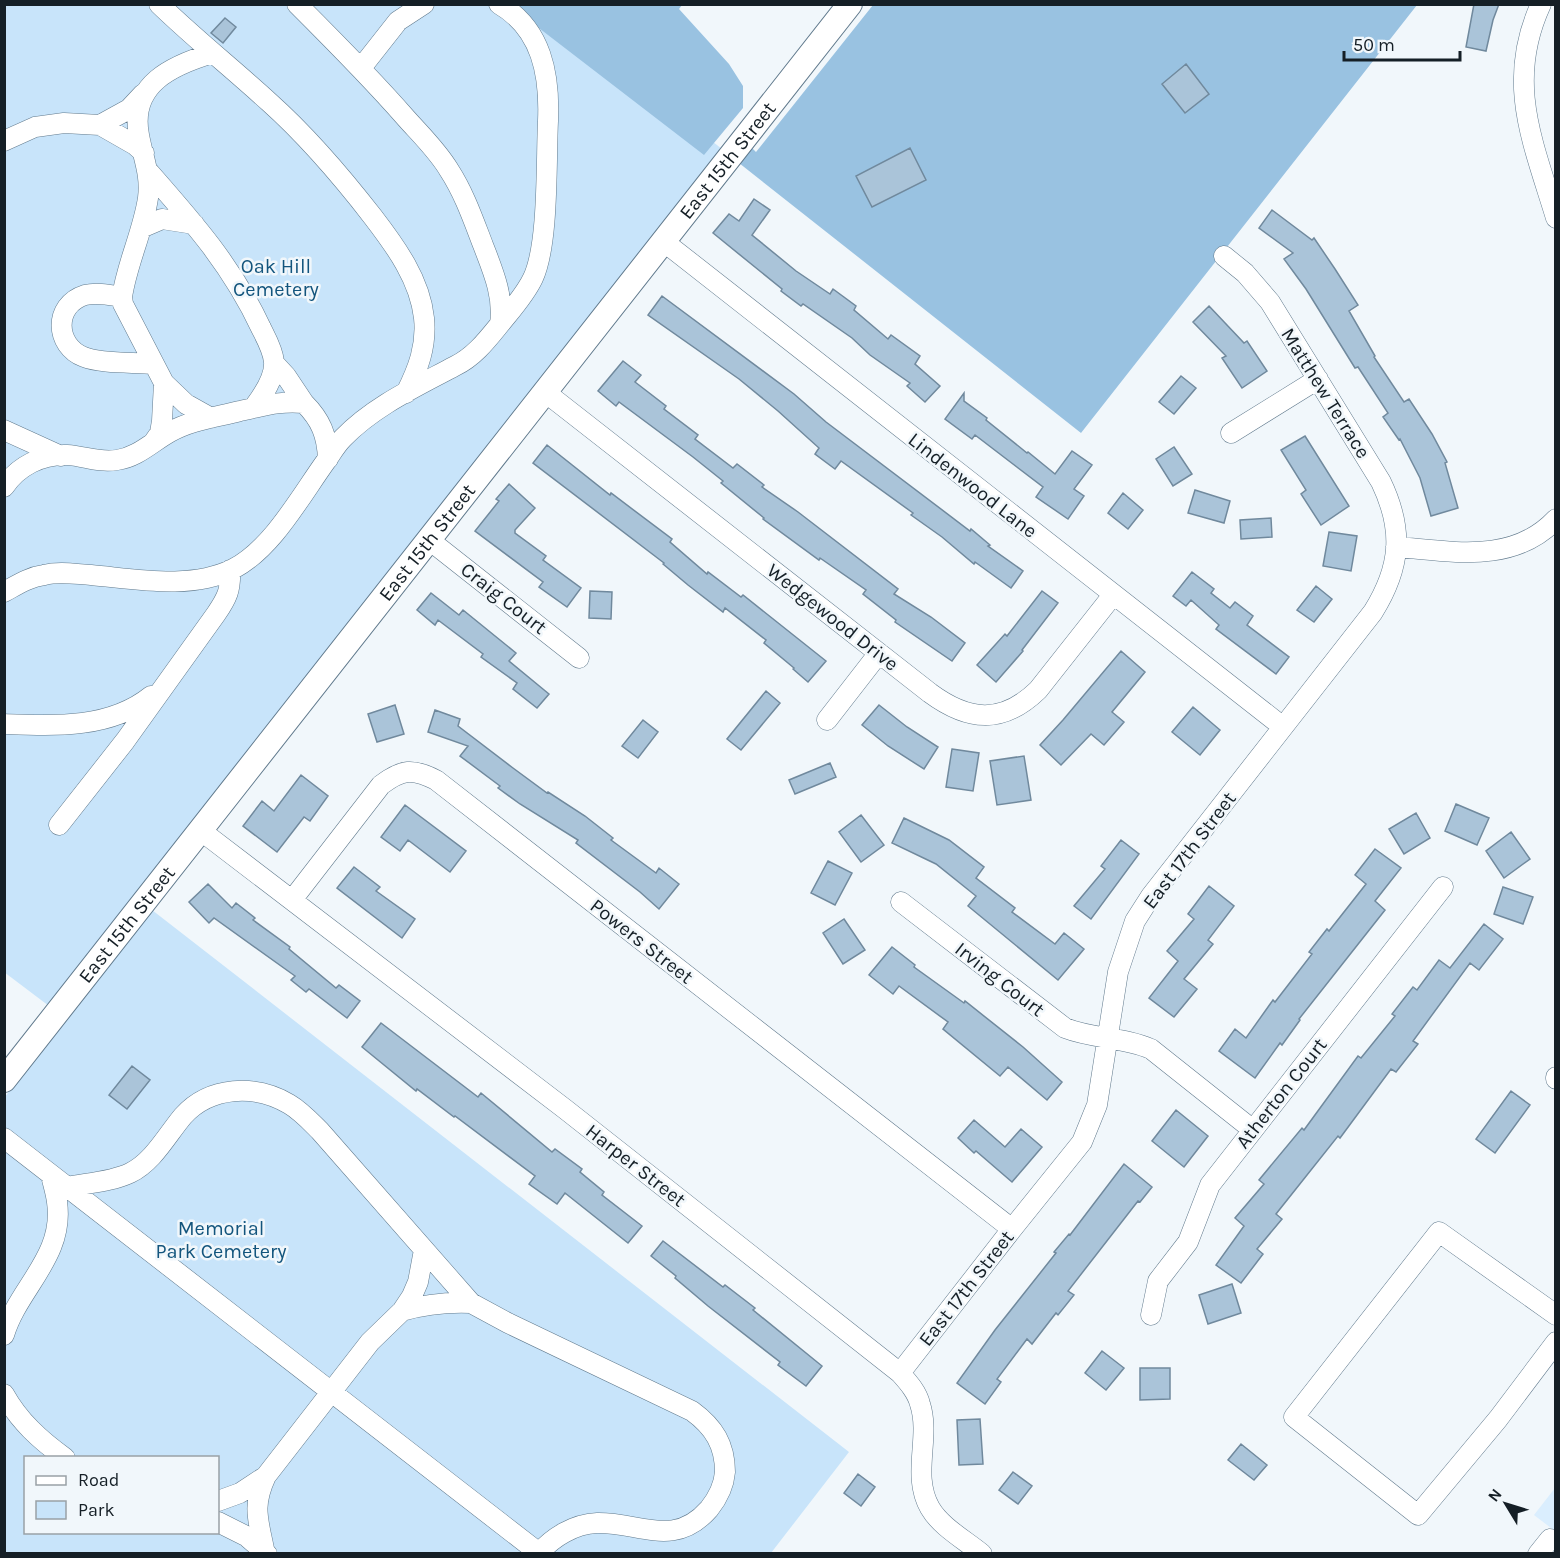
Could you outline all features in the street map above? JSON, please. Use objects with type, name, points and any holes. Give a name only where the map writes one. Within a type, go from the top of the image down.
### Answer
[{"type":"main road","name":"East 15th Street","points":[[4,1080],[850,4]]},
{"type":"street","points":[[159,4],[271,103],[310,143],[360,201],[407,266],[418,293],[424,318],[424,341],[418,368],[406,393]]},
{"type":"street","points":[[297,4],[362,68],[433,148],[449,170],[465,200],[491,265],[501,296],[500,324]]},
{"type":"street","points":[[362,68],[398,21],[424,4]]},
{"type":"street","points":[[4,592],[26,580],[44,574],[64,573],[155,581],[207,578],[230,570],[252,558],[268,542],[341,440],[359,422],[434,376],[456,366],[484,344],[525,293],[534,276],[544,219],[549,110],[546,74],[539,46],[517,17],[499,4]]},
{"type":"street","points":[[1541,4],[1527,43],[1523,89],[1526,115],[1556,218]]},
{"type":"street","points":[[100,125],[129,109],[159,77],[183,62],[213,53]]},
{"type":"street","points":[[144,92],[138,112],[138,133],[146,163],[148,197],[125,281],[123,304],[164,383],[186,404],[211,418]]},
{"type":"street","points":[[4,141],[35,127],[64,123],[100,125],[135,145],[146,163],[219,255],[248,300],[271,349],[274,363],[324,428],[328,459]]},
{"type":"street","points":[[141,228],[162,219],[194,224]]},
{"type":"street","name":"Lindenwood Lane","points":[[663,241],[1283,728]]},
{"type":"street","name":"Matthew Terrace","points":[[1224,256],[1258,286],[1382,482],[1394,512],[1396,547]]},
{"type":"street","points":[[122,297],[88,294],[77,298],[68,305],[62,315],[63,338],[69,346],[85,358],[154,364]]},
{"type":"street","points":[[254,407],[264,394],[274,363]]},
{"type":"street","points":[[1231,433],[1318,379]]},
{"type":"street","points":[[153,443],[160,433],[164,383]]},
{"type":"street","name":"Wedgewood Drive","points":[[545,392],[946,705],[962,712],[981,716],[998,714],[1026,702],[1113,595]]},
{"type":"street","points":[[8,481],[30,463],[50,457],[68,455],[94,461],[118,460],[136,454],[170,432],[191,423],[267,403],[309,409],[332,421],[359,422]]},
{"type":"street","points":[[8,432],[61,456]]},
{"type":"street","points":[[8,432],[19,453],[18,464],[8,481]]},
{"type":"street","points":[[1396,547],[1477,553],[1498,551],[1516,546],[1534,537],[1556,519]]},
{"type":"street","name":"Craig Court","points":[[428,539],[579,658]]},
{"type":"street","name":"East 17th Street","points":[[900,1373],[1082,1142],[1097,1105],[1118,972],[1136,921],[1151,896],[1373,612],[1394,567],[1396,547]]},
{"type":"street","points":[[58,825],[165,686],[225,600],[231,585],[230,570]]},
{"type":"street","points":[[827,720],[879,653]]},
{"type":"street","points":[[4,724],[60,725],[90,722],[120,715],[141,704],[165,686]]},
{"type":"street","name":"Powers Street","points":[[291,900],[381,785],[392,776],[406,771],[423,773],[436,780],[1012,1229]]},
{"type":"street","name":"Harper Street","points":[[200,830],[565,1109],[900,1373],[911,1384],[920,1403],[923,1422],[920,1475],[923,1492],[930,1508],[940,1521],[982,1554]]},
{"type":"street","name":"Atherton Court","points":[[1151,1315],[1158,1281],[1188,1242],[1210,1185],[1443,887]]},
{"type":"street","name":"Irving Court","points":[[902,903],[1058,1023],[1076,1032],[1137,1043],[1151,1049],[1253,1130]]},
{"type":"street","points":[[4,1138],[66,1187],[538,1553],[551,1540],[579,1527],[605,1524],[651,1532],[668,1532],[694,1522],[714,1503],[720,1491],[724,1477],[723,1448],[705,1420],[693,1411],[471,1303],[308,1119],[287,1103],[256,1093],[220,1092],[200,1102],[185,1115],[158,1149],[130,1173],[66,1187]]},
{"type":"street","points":[[4,1335],[17,1305],[45,1263],[54,1244],[58,1222],[57,1202],[51,1174]]},
{"type":"street","points":[[1556,1315],[1439,1232],[1294,1417],[1418,1515],[1498,1419],[1556,1342]]},
{"type":"street","points":[[266,1551],[256,1510],[260,1489],[266,1476],[370,1342],[402,1311],[418,1282],[424,1250]]},
{"type":"street","points":[[402,1311],[430,1304],[471,1303]]},
{"type":"street","points":[[4,1394],[18,1416],[32,1431],[63,1456]]},
{"type":"street","points":[[219,1501],[240,1493],[266,1476]]},
{"type":"street","points":[[219,1522],[246,1536],[266,1551]]},
{"type":"shaded area","points":[[509,5],[682,5],[679,9],[729,64],[743,86],[743,108],[704,155]]},
{"type":"shaded area","points":[[873,5],[1417,5],[1081,433],[739,163],[751,147],[756,152]]},
{"type":"shaded area","points":[[1555,1488],[1555,1531],[1534,1515]]},
{"type":"green space","name":"Oak Hill Cemetery","points":[[4,5],[539,5],[722,149],[49,1006],[4,972]]},
{"type":"green space","name":"Memorial Park Cemetery","points":[[152,910],[849,1452],[771,1553],[5,1553],[4,1098]]},
{"type":"building","points":[[1474,4],[1499,4],[1486,51],[1466,47]]},
{"type":"building","points":[[225,18],[236,27],[223,43],[211,33]]},
{"type":"building","points":[[1186,64],[1209,94],[1185,113],[1162,84]]},
{"type":"building","points":[[910,148],[926,180],[872,207],[856,176]]},
{"type":"building","points":[[754,199],[770,210],[752,235],[796,271],[830,294],[833,289],[856,306],[854,310],[888,339],[891,335],[920,356],[915,364],[940,386],[925,402],[907,386],[910,383],[870,355],[852,338],[781,291],[782,289],[713,233],[729,214],[739,221]]},
{"type":"building","points":[[1272,210],[1312,240],[1314,238],[1358,305],[1349,311],[1374,357],[1404,402],[1409,399],[1432,434],[1447,462],[1445,463],[1458,508],[1431,516],[1420,478],[1400,439],[1383,417],[1388,413],[1358,367],[1355,368],[1306,289],[1284,259],[1293,253],[1259,228]]},
{"type":"building","points":[[662,296],[794,394],[826,422],[970,531],[971,529],[990,545],[988,546],[1023,571],[1011,588],[975,562],[974,564],[911,515],[913,513],[841,461],[835,469],[815,454],[819,448],[778,411],[739,379],[648,315]]},
{"type":"building","points":[[1209,306],[1244,343],[1247,341],[1267,371],[1242,388],[1222,358],[1226,356],[1193,322]]},
{"type":"building","points":[[623,361],[641,375],[635,382],[666,406],[664,409],[698,435],[695,439],[733,468],[737,464],[764,485],[762,487],[898,589],[894,594],[931,617],[965,643],[952,661],[895,622],[896,620],[863,594],[866,590],[820,558],[819,560],[763,519],[721,483],[723,481],[693,457],[619,402],[616,406],[598,391]]},
{"type":"building","points":[[1181,376],[1196,388],[1174,414],[1159,402]]},
{"type":"building","points":[[964,393],[964,401],[1055,474],[1072,451],[1092,465],[1074,489],[1084,496],[1068,519],[1036,497],[1043,487],[975,435],[972,439],[945,419]]},
{"type":"building","points":[[1305,436],[1349,506],[1321,525],[1301,494],[1306,490],[1281,450]]},
{"type":"building","points":[[547,445],[610,495],[611,493],[672,539],[670,542],[707,574],[708,572],[741,597],[743,595],[826,661],[808,682],[764,643],[766,640],[725,608],[723,612],[664,563],[533,463]]},
{"type":"building","points":[[1174,447],[1192,474],[1173,486],[1156,459]]},
{"type":"building","points":[[509,484],[535,508],[515,530],[515,533],[546,556],[543,560],[581,588],[567,607],[539,587],[543,582],[475,531],[499,501],[496,499]]},
{"type":"building","points":[[1195,490],[1230,501],[1224,523],[1188,513]]},
{"type":"building","points":[[1123,493],[1143,510],[1128,529],[1108,513]]},
{"type":"building","points":[[1271,518],[1272,537],[1241,539],[1240,520]]},
{"type":"building","points":[[1329,532],[1357,536],[1351,571],[1323,566]]},
{"type":"building","points":[[1192,572],[1214,589],[1211,593],[1230,608],[1235,602],[1253,616],[1247,625],[1289,657],[1276,674],[1216,629],[1219,625],[1191,600],[1186,606],[1173,596]]},
{"type":"building","points":[[1316,586],[1332,599],[1314,622],[1297,610]]},
{"type":"building","points":[[590,591],[612,592],[611,619],[589,618]]},
{"type":"building","points":[[1042,591],[1058,603],[1023,651],[996,682],[977,665],[1005,634],[1007,636]]},
{"type":"building","points":[[431,593],[459,615],[463,610],[516,653],[509,661],[549,694],[537,708],[513,689],[517,683],[481,657],[483,654],[438,620],[435,625],[417,610]]},
{"type":"building","points":[[1121,651],[1145,672],[1112,712],[1124,722],[1104,745],[1091,734],[1061,765],[1040,745]]},
{"type":"building","points":[[766,691],[780,703],[741,750],[727,739]]},
{"type":"building","points":[[395,705],[404,734],[377,742],[368,714]]},
{"type":"building","points":[[879,705],[938,747],[924,769],[888,746],[862,725]]},
{"type":"building","points":[[1193,707],[1220,730],[1200,755],[1172,732]]},
{"type":"building","points":[[435,710],[460,719],[458,726],[513,768],[547,793],[585,816],[613,838],[611,840],[656,873],[659,868],[679,884],[659,909],[576,843],[578,840],[520,804],[460,756],[468,746],[428,732]]},
{"type":"building","points":[[643,720],[658,732],[638,758],[622,746]]},
{"type":"building","points":[[952,749],[979,753],[973,791],[946,787]]},
{"type":"building","points":[[1024,756],[1031,800],[997,805],[990,761]]},
{"type":"building","points":[[830,763],[836,777],[795,794],[789,780]]},
{"type":"building","points":[[301,775],[328,796],[310,821],[304,817],[277,852],[243,826],[262,801],[274,811]]},
{"type":"building","points":[[1456,804],[1489,818],[1477,845],[1445,831]]},
{"type":"building","points":[[405,805],[466,851],[450,872],[408,840],[400,851],[381,837]]},
{"type":"building","points":[[1416,813],[1430,838],[1404,854],[1389,829]]},
{"type":"building","points":[[861,815],[884,845],[861,862],[839,832]]},
{"type":"building","points":[[904,818],[949,840],[984,867],[976,878],[1015,908],[1012,912],[1055,944],[1064,933],[1084,949],[1058,980],[968,906],[976,896],[936,864],[892,843]]},
{"type":"building","points":[[1511,832],[1530,859],[1504,878],[1486,851]]},
{"type":"building","points":[[1121,840],[1139,854],[1091,919],[1074,906],[1105,869],[1101,866]]},
{"type":"building","points":[[1375,849],[1401,868],[1375,901],[1385,910],[1255,1078],[1219,1051],[1235,1029],[1246,1038],[1273,1000],[1275,1002],[1312,954],[1309,952],[1327,929],[1329,931],[1366,884],[1355,875]]},
{"type":"building","points":[[828,861],[852,873],[835,905],[811,893]]},
{"type":"building","points":[[354,867],[380,887],[376,891],[415,919],[402,938],[337,888]]},
{"type":"building","points":[[208,884],[232,908],[236,903],[255,918],[253,920],[290,947],[289,949],[336,988],[339,985],[360,1001],[347,1018],[309,989],[306,992],[291,980],[295,976],[214,918],[209,923],[189,902]]},
{"type":"building","points":[[1209,886],[1234,906],[1208,940],[1213,944],[1184,979],[1197,989],[1174,1017],[1149,998],[1178,961],[1167,951],[1194,919],[1188,914]]},
{"type":"building","points":[[1503,887],[1533,897],[1523,924],[1494,914]]},
{"type":"building","points":[[844,919],[865,950],[843,964],[823,933]]},
{"type":"building","points":[[1484,924],[1503,939],[1479,970],[1470,963],[1413,1041],[1418,1044],[1396,1072],[1391,1069],[1340,1138],[1338,1136],[1276,1214],[1282,1219],[1257,1249],[1263,1254],[1241,1283],[1216,1265],[1244,1226],[1235,1218],[1264,1184],[1259,1180],[1302,1128],[1304,1130],[1358,1056],[1361,1058],[1395,1016],[1392,1014],[1413,987],[1417,990],[1439,960],[1450,968]]},
{"type":"building","points":[[892,947],[915,965],[914,967],[964,1003],[965,1001],[1023,1047],[1062,1082],[1047,1100],[1008,1067],[1000,1076],[943,1029],[948,1022],[899,986],[893,994],[869,975]]},
{"type":"building","points":[[381,1023],[478,1097],[481,1093],[552,1152],[555,1149],[582,1169],[580,1172],[604,1192],[602,1195],[642,1226],[628,1243],[565,1193],[557,1204],[529,1184],[535,1176],[455,1116],[417,1089],[416,1091],[362,1047]]},
{"type":"building","points":[[132,1066],[150,1080],[127,1109],[109,1095]]},
{"type":"building","points":[[1511,1091],[1530,1105],[1495,1153],[1476,1139]]},
{"type":"building","points":[[1176,1110],[1208,1136],[1184,1167],[1152,1141]]},
{"type":"building","points":[[974,1120],[1005,1147],[1021,1129],[1042,1147],[1012,1182],[958,1138]]},
{"type":"building","points":[[1124,1164],[1152,1187],[1140,1202],[1138,1201],[1068,1291],[1074,1295],[1058,1315],[1056,1313],[1032,1344],[1027,1339],[997,1379],[1001,1382],[985,1404],[957,1383],[995,1330],[1056,1253],[1054,1252],[1070,1235]]},
{"type":"building","points":[[663,1241],[723,1287],[725,1285],[755,1308],[753,1310],[822,1366],[806,1386],[778,1365],[780,1362],[708,1306],[651,1256]]},
{"type":"building","points":[[1232,1284],[1241,1313],[1208,1324],[1199,1295]]},
{"type":"building","points":[[1102,1351],[1124,1368],[1106,1390],[1085,1373]]},
{"type":"building","points":[[1140,1368],[1170,1368],[1170,1399],[1140,1400]]},
{"type":"building","points":[[980,1419],[983,1464],[959,1465],[957,1420]]},
{"type":"building","points":[[1241,1444],[1267,1465],[1254,1480],[1228,1460]]},
{"type":"building","points":[[1013,1472],[1032,1486],[1018,1504],[999,1490]]},
{"type":"building","points":[[858,1474],[875,1487],[861,1506],[844,1493]]}]
